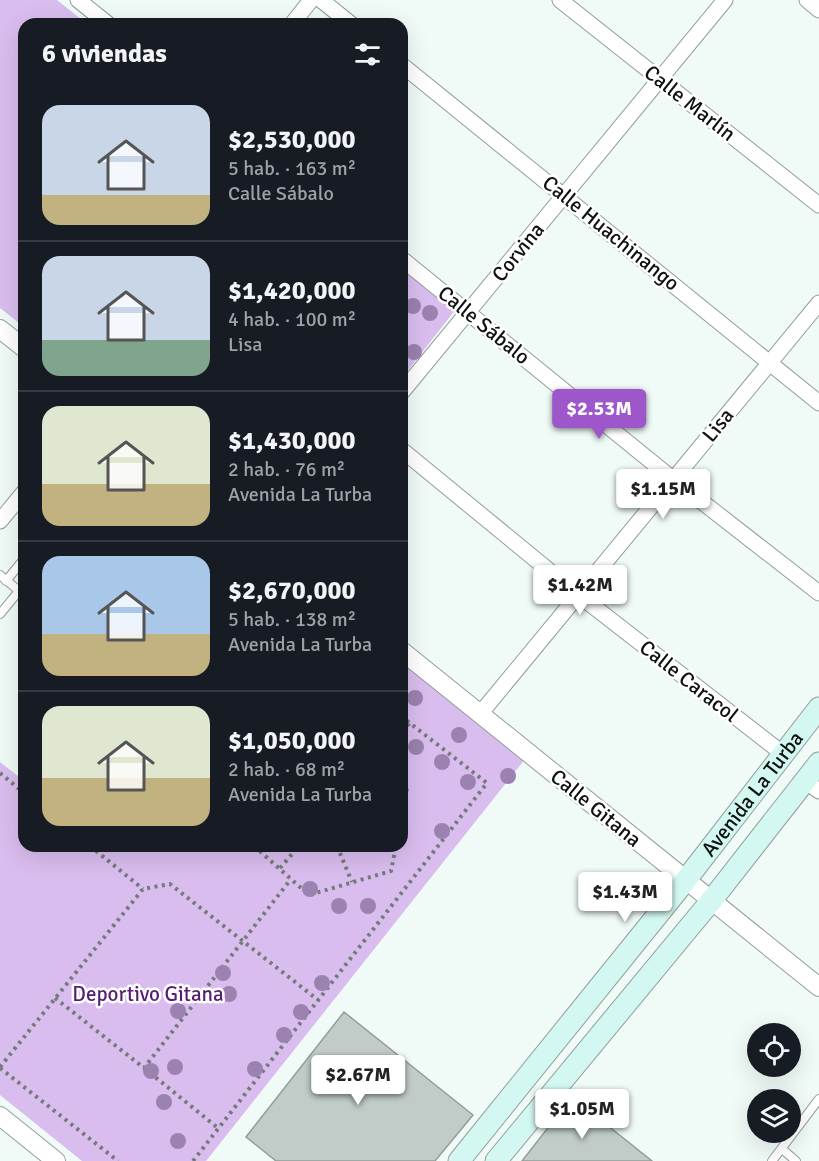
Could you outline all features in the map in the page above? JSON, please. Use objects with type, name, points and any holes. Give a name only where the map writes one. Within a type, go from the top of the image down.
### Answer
[{"type":"main road","name":"Avenida La Turba","points":[[459,1161],[685,881],[819,708]]},
{"type":"main road","name":"Avenida La Turba","points":[[496,1161],[711,901],[812,786],[819,764]]},
{"type":"street","points":[[78,0],[100,18]]},
{"type":"street","points":[[297,18],[311,0]]},
{"type":"street","points":[[321,0],[344,18]]},
{"type":"street","name":"Calle Marlín","points":[[561,0],[819,205]]},
{"type":"street","name":"Corvina","points":[[408,385],[725,0]]},
{"type":"street","points":[[807,0],[819,10]]},
{"type":"street","name":"Calle Huachinango","points":[[408,70],[819,403]]},
{"type":"street","name":"Calle Sábalo","points":[[408,264],[674,480],[819,593]]},
{"type":"street","name":"Lisa","points":[[480,714],[580,596],[819,303]]},
{"type":"street","points":[[0,329],[18,343]]},
{"type":"street","name":"Calle Caracol","points":[[408,455],[580,596],[782,753]]},
{"type":"street","points":[[0,521],[18,499]]},
{"type":"street","name":"Calle Gitana","points":[[408,656],[819,987]]},
{"type":"street","points":[[0,1116],[55,1161]]},
{"type":"lane","points":[[18,564],[3,578],[18,590]]},
{"type":"lane","points":[[0,614],[18,597]]},
{"type":"lane","points":[[772,1161],[819,1099]]},
{"type":"lane","points":[[782,1149],[796,1161]]},
{"type":"path","points":[[193,1161],[487,783],[410,723]]},
{"type":"path","points":[[0,773],[18,788]]},
{"type":"path","points":[[97,852],[143,889]]},
{"type":"path","points":[[261,852],[309,895],[391,870],[395,852]]},
{"type":"path","points":[[279,868],[294,852]]},
{"type":"path","points":[[340,852],[352,882]]},
{"type":"path","points":[[144,1068],[291,879]]},
{"type":"path","points":[[118,1161],[0,1068],[143,889],[170,884],[318,1000]]},
{"type":"path","points":[[55,998],[218,1128]]},
{"type":"green space","points":[[0,0],[57,0],[80,18],[18,18],[18,322],[0,308]]},
{"type":"green space","points":[[408,271],[456,309],[408,370]]},
{"type":"green space","name":"Deportivo Gitana","points":[[408,657],[529,754],[206,1161],[82,1161],[0,1095],[0,762],[18,776],[18,852],[408,852]]},
{"type":"building","points":[[344,1012],[473,1115],[435,1161],[276,1161],[246,1137]]},
{"type":"building","points":[[572,1097],[652,1161],[522,1161]]}]
